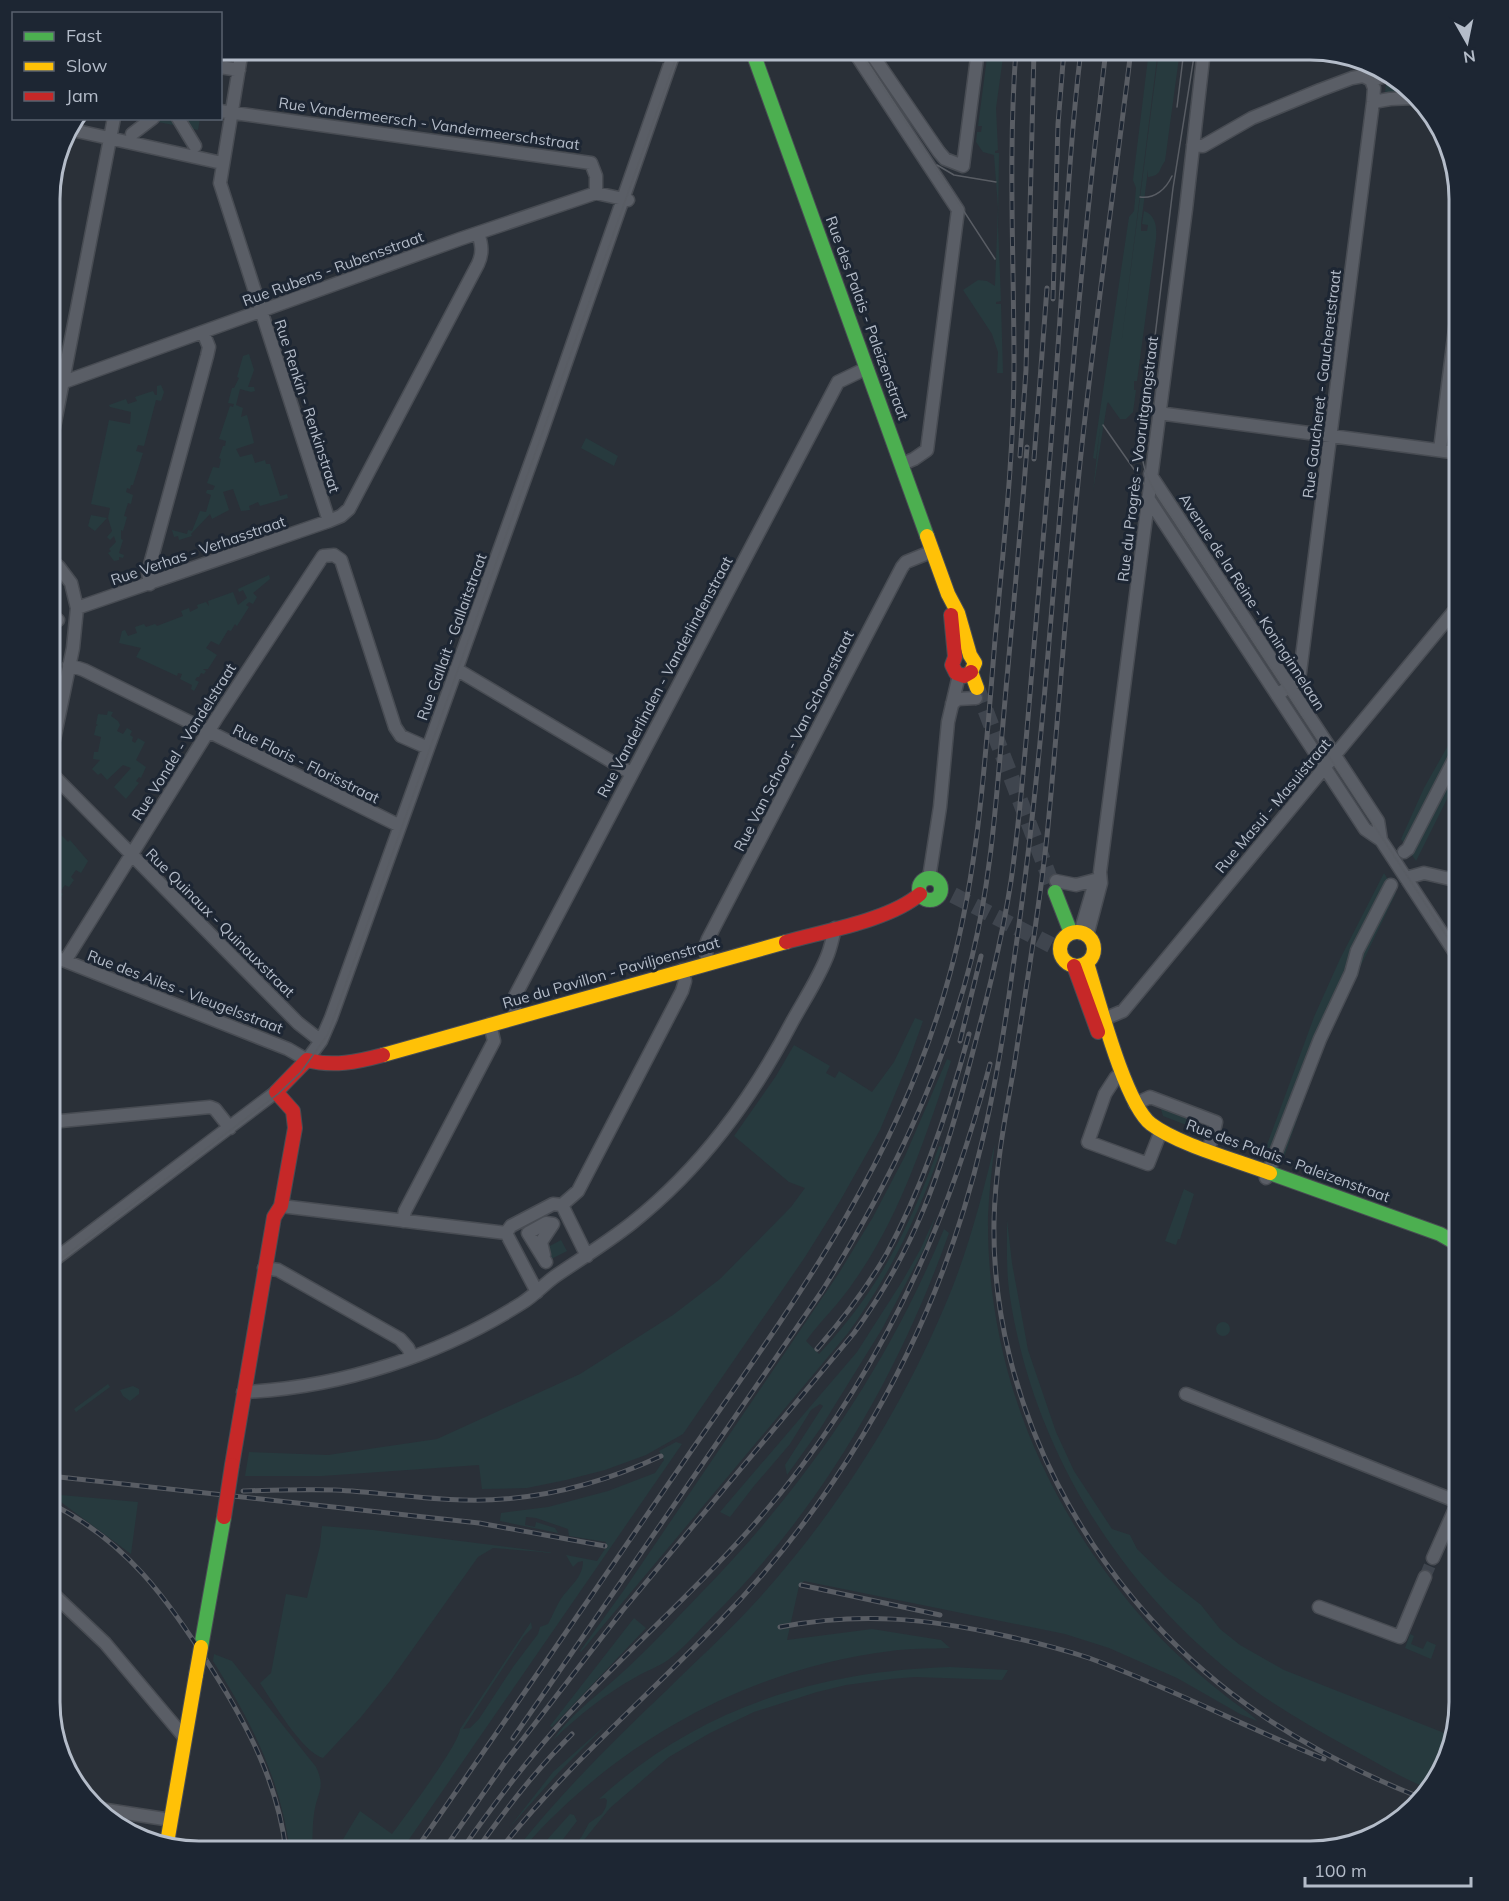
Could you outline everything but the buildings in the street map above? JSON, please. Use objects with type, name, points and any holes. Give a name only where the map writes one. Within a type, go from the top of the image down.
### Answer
[{"type":"main road","name":"Rue des Palais - Paleizenstraat","points":[[756,60],[933,552],[958,613],[970,655],[975,663],[965,674]]},
{"type":"main road","name":"Rue des Palais - Paleizenstraat","points":[[950,598],[955,657],[952,665],[956,673],[965,674]]},
{"type":"main road","points":[[955,657],[965,653],[970,655]]},
{"type":"main road","name":"Rue des Palais - Paleizenstraat","points":[[965,674],[977,693]]},
{"type":"main road","points":[[929,878],[938,880],[947,894],[931,901],[922,898],[920,884],[929,878]]},
{"type":"main road","points":[[1056,887],[1079,934],[1091,940],[1094,950],[1080,964],[1067,963],[1055,947],[1065,937],[1079,934]]},
{"type":"main road","name":"Rue du Pavillon - Paviljoenstraat","points":[[308,1060],[338,1066],[880,915],[912,901],[920,894]]},
{"type":"main road","name":"Rue des Palais - Paleizenstraat","points":[[1080,964],[1104,1018],[1135,1104],[1141,1115],[1161,1131],[1267,1176],[1449,1236]]},
{"type":"main road","name":"Rue des Palais - Paleizenstraat","points":[[1080,964],[1090,1010],[1116,1077],[1123,1092],[1135,1104]]},
{"type":"main road","points":[[1090,1010],[1096,1017],[1104,1018]]},
{"type":"main road","points":[[168,1837],[224,1517],[264,1268],[274,1217],[281,1206],[295,1118],[293,1110],[276,1092],[308,1060]]},
{"type":"main road","name":"Rue des Palais - Paleizenstraat","points":[[1440,1234],[1449,1239]]},
{"type":"street","name":"Rue Renkin - Renkinstraat","points":[[240,60],[226,111],[220,183],[329,521]]},
{"type":"street","name":"Rue Gallait - Gallaitstraat","points":[[308,1060],[329,1024],[616,220],[637,183],[676,60]]},
{"type":"street","points":[[860,60],[958,210],[927,450],[902,464]]},
{"type":"street","points":[[876,60],[939,152],[945,159],[963,166],[977,60]]},
{"type":"street","name":"Rue du Progrès - Vooruitgangstraat","points":[[1079,934],[1101,883],[1097,876],[1148,498],[1203,60]]},
{"type":"street","points":[[222,67],[239,70]]},
{"type":"street","points":[[1192,145],[1203,146],[1252,118],[1320,90],[1371,75]]},
{"type":"street","name":"Rue Gaucheret - Gaucheretstraat","points":[[1290,686],[1299,681],[1374,88],[1378,78]]},
{"type":"street","points":[[1373,102],[1406,98]]},
{"type":"street","name":"Rue Vandermeersch - Vandermeerschstraat","points":[[226,111],[591,163],[596,176],[596,193]]},
{"type":"street","points":[[60,397],[114,120]]},
{"type":"street","points":[[132,134],[150,120]]},
{"type":"street","points":[[179,120],[195,146]]},
{"type":"street","points":[[78,131],[222,163]]},
{"type":"street","name":"Rue Rubens - Rubensstraat","points":[[60,383],[596,193],[626,199]]},
{"type":"street","points":[[329,521],[341,516],[349,509],[478,264],[481,244],[478,233]]},
{"type":"street","points":[[150,584],[148,572],[209,347],[203,332]]},
{"type":"street","name":"Rue Vanderlinden - Vanderlindenstraat","points":[[517,1016],[514,1006],[515,996],[838,382],[867,368]]},
{"type":"street","points":[[1440,450],[1449,381]]},
{"type":"street","points":[[1158,413],[1449,451]]},
{"type":"street","name":"Avenue de la Reine - Koninginnelaan","points":[[1150,474],[1378,821],[1381,840]]},
{"type":"street","name":"Avenue de la Reine - Koninginnelaan","points":[[1148,498],[1365,829],[1381,840],[1449,944]]},
{"type":"street","name":"Rue Verhas - Verhasstraat","points":[[77,608],[329,521]]},
{"type":"street","name":"Rue Van Schoor - Van Schoorstraat","points":[[708,963],[705,947],[708,939],[902,567],[906,561],[933,552]]},
{"type":"street","name":"Rue Vondel - Vondelstraat","points":[[65,961],[320,558],[330,554],[339,558],[395,727],[401,736],[428,748]]},
{"type":"street","points":[[60,568],[71,583],[77,608],[60,710]]},
{"type":"street","name":"Rue Masui - Masuistraat","points":[[1104,1018],[1123,1011],[1449,618]]},
{"type":"street","name":"Rue Floris - Florisstraat","points":[[69,665],[84,670],[400,826]]},
{"type":"street","points":[[456,669],[631,773]]},
{"type":"street","points":[[929,878],[940,807],[948,722],[952,704],[965,674]]},
{"type":"street","points":[[1277,695],[1290,686]]},
{"type":"street","points":[[952,704],[958,699],[977,693]]},
{"type":"street","points":[[1404,852],[1408,849],[1449,776]]},
{"type":"street","name":"Rue Quinaux - Quinauxstraat","points":[[60,781],[298,1023],[321,1041]]},
{"type":"street","points":[[1406,878],[1425,873],[1449,878]]},
{"type":"street","points":[[1056,887],[1076,885],[1097,876]]},
{"type":"street","points":[[1267,1176],[1320,1039],[1351,973],[1357,951],[1391,885]]},
{"type":"street","points":[[243,1392],[320,1383],[412,1357],[455,1339],[522,1303],[555,1276],[632,1223],[667,1193],[728,1125],[755,1088],[828,955],[835,928]]},
{"type":"street","name":"Rue des Ailes - Vleugelsstraat","points":[[60,959],[288,1049],[308,1060]]},
{"type":"street","points":[[506,1233],[511,1226],[553,1204],[562,1205],[578,1191],[676,1001],[685,981],[682,970]]},
{"type":"street","points":[[403,1221],[405,1211],[494,1041],[490,1024]]},
{"type":"street","points":[[1116,1077],[1104,1094],[1088,1142],[1148,1164],[1161,1131]]},
{"type":"street","points":[[60,1256],[276,1092]]},
{"type":"street","points":[[1135,1104],[1150,1097],[1216,1122],[1207,1150]]},
{"type":"street","points":[[60,1121],[210,1107],[215,1109],[230,1128]]},
{"type":"street","points":[[562,1205],[587,1256]]},
{"type":"street","points":[[281,1206],[506,1233]]},
{"type":"street","points":[[545,1221],[528,1233],[538,1244],[558,1233]]},
{"type":"street","points":[[506,1233],[537,1292]]},
{"type":"street","points":[[264,1268],[278,1270],[400,1339],[412,1357]]},
{"type":"street","points":[[1186,1394],[1449,1497]]},
{"type":"street","points":[[1433,1558],[1449,1523]]},
{"type":"street","points":[[1319,1607],[1400,1637],[1425,1577]]},
{"type":"street","points":[[60,1600],[105,1643],[185,1738]]},
{"type":"street","points":[[113,1811],[171,1820]]},
{"type":"green space","points":[[987,60],[1003,60],[996,108],[998,150],[995,153],[999,153],[998,225],[1001,301],[996,304],[1001,304],[1003,373],[997,373],[998,352],[992,334],[963,290],[978,280],[987,281],[995,286],[998,208],[994,155],[983,152],[976,142],[977,132],[981,132],[982,126],[978,126]]},
{"type":"green space","points":[[1148,60],[1157,60],[1121,346],[1158,60],[1179,60],[1165,161],[1155,175],[1148,177],[1148,170],[1141,231],[1147,231],[1148,225],[1142,224],[1144,211],[1153,219],[1156,235],[1137,381],[1134,381],[1134,390],[1136,390],[1133,412],[1126,419],[1120,419],[1108,402],[1093,491],[1100,428],[1096,459],[1093,458],[1129,217],[1134,211],[1136,188],[1133,180]]},
{"type":"green space","points":[[1386,83],[1403,95],[1385,93]]},
{"type":"green space","points":[[148,120],[200,120],[198,130]]},
{"type":"green space","points":[[249,354],[254,370],[248,387],[254,387],[255,391],[240,389],[236,405],[243,408],[241,417],[247,415],[254,443],[236,449],[240,457],[252,454],[255,463],[265,460],[266,464],[270,464],[280,496],[287,494],[288,498],[260,506],[258,502],[249,506],[250,510],[241,511],[233,489],[223,492],[229,510],[212,519],[210,514],[191,534],[192,536],[179,540],[178,536],[174,537],[172,530],[187,534],[188,530],[192,531],[200,511],[206,512],[211,495],[206,493],[207,490],[213,490],[215,486],[207,483],[213,467],[219,468],[221,459],[219,458],[226,441],[219,439],[230,406],[233,407],[234,404],[228,403],[232,388],[239,378],[237,377],[243,356]]},
{"type":"green space","points":[[161,385],[164,392],[161,401],[156,400],[144,446],[138,445],[136,451],[143,453],[133,485],[130,489],[127,488],[126,492],[133,495],[124,516],[127,517],[123,531],[121,530],[123,540],[119,553],[124,555],[123,558],[119,557],[119,560],[114,561],[108,553],[116,542],[114,536],[110,540],[107,537],[112,531],[108,518],[110,508],[91,504],[109,420],[130,424],[131,412],[109,405],[126,399],[128,404],[137,401],[135,397],[153,391],[157,395],[157,386]]},
{"type":"green space","points":[[586,438],[618,456],[614,466],[581,448]]},
{"type":"green space","points":[[91,515],[107,518],[95,531],[88,526]]},
{"type":"green space","points":[[269,575],[270,579],[253,593],[257,597],[253,604],[249,602],[246,605],[249,607],[237,626],[235,624],[231,631],[228,630],[219,645],[211,641],[206,648],[217,655],[208,669],[203,669],[206,671],[204,674],[201,673],[195,680],[199,682],[194,691],[191,689],[192,685],[180,679],[182,674],[178,673],[177,676],[136,657],[141,648],[119,643],[122,631],[125,630],[128,636],[137,633],[135,627],[144,624],[146,627],[155,624],[157,626],[183,616],[181,611],[189,608],[190,612],[198,608],[197,605],[206,602],[209,606],[208,601],[233,592],[238,605],[247,598],[243,590],[239,592],[238,589]]},
{"type":"green space","points":[[108,711],[113,712],[111,716],[120,725],[117,731],[123,734],[127,728],[132,731],[130,735],[133,737],[132,741],[135,743],[138,738],[145,742],[136,760],[146,767],[141,778],[139,777],[136,781],[139,783],[126,799],[114,787],[131,768],[123,765],[107,780],[101,773],[98,775],[92,769],[100,760],[93,759],[94,752],[98,752],[101,737],[94,735],[98,725],[96,724],[98,714],[107,715]]},
{"type":"green space","points":[[1449,744],[1449,795],[1416,861],[1401,839],[1424,788]]},
{"type":"green space","points":[[60,834],[68,842],[70,840],[88,861],[81,873],[76,870],[71,877],[74,880],[69,887],[65,885],[60,892]]},
{"type":"green space","points":[[1384,873],[1396,893],[1324,1042],[1283,1160],[1264,1153],[1314,1017],[1340,959]]},
{"type":"green space","points":[[915,1018],[923,1021],[880,1130],[805,1257],[683,1434],[646,1455],[605,1470],[527,1488],[482,1489],[479,1465],[322,1476],[245,1476],[249,1452],[328,1455],[437,1439],[580,1374],[673,1315],[720,1279],[791,1207],[805,1188],[789,1182],[734,1136],[776,1076],[794,1045],[830,1066],[826,1073],[835,1078],[839,1071],[872,1092],[894,1062]]},
{"type":"green space","points":[[947,1059],[951,1061],[922,1146],[886,1229],[849,1288],[806,1341],[819,1354],[859,1306],[891,1256],[916,1204],[939,1146],[942,1147],[924,1196],[877,1289],[848,1333],[581,1652],[839,1273],[873,1217],[905,1156]]},
{"type":"green space","points":[[1160,1106],[1210,1126],[1207,1133],[1163,1116]]},
{"type":"green space","points":[[995,1143],[988,1216],[990,1274],[998,1330],[1012,1385],[1030,1438],[1054,1489],[1082,1538],[1115,1585],[1152,1629],[1204,1678],[1257,1721],[1240,1714],[1177,1678],[1109,1648],[1065,1634],[804,1581],[799,1586],[787,1640],[872,1629],[941,1640],[950,1648],[898,1650],[838,1660],[786,1674],[736,1693],[688,1717],[641,1745],[598,1777],[558,1812],[530,1841],[524,1841],[588,1768],[751,1607],[812,1535],[865,1458],[912,1376],[951,1291],[981,1199]]},
{"type":"green space","points":[[1184,1189],[1194,1194],[1176,1245],[1165,1241]]},
{"type":"green space","points":[[936,1215],[925,1247],[882,1329],[820,1429],[787,1475],[785,1465],[823,1406],[820,1404],[811,1410],[790,1444],[730,1517],[720,1512],[857,1352],[903,1280]]},
{"type":"green space","points":[[1007,1220],[1012,1263],[1028,1350],[1056,1432],[1074,1471],[1112,1529],[1130,1535],[1137,1549],[1168,1579],[1201,1605],[1220,1629],[1240,1645],[1284,1670],[1445,1733],[1435,1764],[1421,1785],[1346,1746],[1257,1692],[1210,1655],[1167,1613],[1128,1568],[1094,1519],[1064,1467],[1040,1412],[1022,1356],[1010,1297],[1007,1268]]},
{"type":"green space","points":[[944,1229],[949,1233],[929,1286],[881,1388],[853,1438],[788,1531],[752,1575],[674,1655],[603,1698],[553,1740],[574,1715],[648,1648],[739,1553],[808,1468],[870,1377],[922,1280]]},
{"type":"green space","points":[[561,1240],[567,1251],[551,1259],[546,1248]]},
{"type":"green space","points":[[1223,1322],[1228,1324],[1230,1329],[1228,1334],[1223,1336],[1218,1334],[1216,1329],[1218,1324]]},
{"type":"green space","points":[[108,1384],[110,1387],[76,1412],[74,1409]]},
{"type":"green space","points":[[133,1386],[139,1389],[139,1394],[130,1401],[123,1396],[120,1390]]},
{"type":"green space","points":[[676,1442],[682,1444],[408,1841],[342,1841],[360,1811],[392,1834],[442,1764],[458,1737],[460,1729],[531,1622],[532,1628],[524,1636],[463,1729],[470,1728],[479,1719],[538,1634],[540,1627],[548,1624],[562,1597],[578,1578],[583,1561],[573,1567],[566,1555],[597,1561],[605,1549],[606,1542],[569,1536],[568,1529],[536,1518],[526,1517],[525,1525],[535,1527],[536,1522],[555,1528],[558,1533],[500,1521],[501,1513],[548,1507],[608,1491],[655,1473],[664,1460],[659,1451]]},
{"type":"green space","points":[[60,1495],[138,1502],[131,1554],[60,1501]]},
{"type":"green space","points":[[322,1526],[373,1530],[555,1553],[493,1548],[478,1557],[390,1681],[323,1758],[306,1747],[297,1737],[260,1683],[271,1673],[286,1594],[307,1598],[320,1546]]},
{"type":"green space","points":[[634,1618],[646,1628],[552,1727],[550,1726]]},
{"type":"green space","points":[[1410,1634],[1414,1636],[1411,1644],[1423,1649],[1427,1641],[1436,1645],[1431,1659],[1405,1648]]},
{"type":"green space","points":[[214,1654],[232,1661],[316,1767],[321,1784],[314,1813],[312,1841],[288,1841],[272,1775],[252,1729],[213,1661]]},
{"type":"green space","points":[[950,1667],[1008,1670],[1002,1680],[915,1677],[846,1685],[754,1712],[710,1733],[669,1757],[610,1808],[583,1841],[578,1841],[589,1823],[602,1814],[606,1807],[607,1800],[599,1799],[637,1767],[677,1741],[719,1718],[762,1700],[807,1687],[901,1670]]},
{"type":"green space","points":[[608,1723],[559,1772],[509,1828],[553,1772]]},
{"type":"green space","points":[[570,1814],[574,1815],[577,1821],[562,1841],[546,1841]]},
{"type":"tunnel","points":[[977,688],[1055,892]]},
{"type":"tunnel","points":[[953,895],[1051,945]]},
{"type":"tunnel","points":[[1425,1577],[1433,1558]]},
{"type":"tram line","points":[[60,1259],[278,1094],[301,1072],[328,1034],[675,60]]},
{"type":"tram line","points":[[866,60],[995,259]]},
{"type":"tram line","points":[[1177,107],[1183,60]]},
{"type":"tram line","points":[[1193,60],[1173,188],[1142,441],[1143,463],[1150,483],[1161,501],[1449,940]]},
{"type":"tram line","points":[[937,165],[954,175],[996,182]]},
{"type":"tram line","points":[[1140,197],[1155,195],[1167,185],[1172,176]]},
{"type":"tram line","points":[[1103,425],[1145,485]]},
{"type":"railway","points":[[422,1841],[802,1289],[869,1176],[898,1117],[924,1055],[945,991],[966,905],[984,773],[1012,434],[1014,365],[1012,168],[1015,60]]},
{"type":"railway","points":[[1020,456],[1026,370],[1034,60]]},
{"type":"railway","points":[[1053,299],[1058,124],[1063,60]]},
{"type":"railway","points":[[450,1841],[506,1761],[623,1610],[854,1333],[894,1271],[924,1209],[936,1177],[957,1110],[992,978],[1015,855],[1046,509],[1070,161],[1080,60]]},
{"type":"railway","points":[[507,1841],[578,1762],[739,1601],[814,1509],[883,1401],[934,1293],[961,1218],[982,1142],[996,1077],[1024,886],[1042,724],[1068,420],[1105,60]]},
{"type":"railway","points":[[1130,60],[1079,469],[1045,856],[996,1183],[994,1222],[997,1290],[1010,1357],[1030,1422],[1058,1484],[1092,1544],[1133,1599],[1180,1649],[1252,1709],[1322,1751],[1370,1776],[1414,1795]]},
{"type":"railway","points":[[1034,459],[1047,288]]},
{"type":"railway","points":[[513,1738],[822,1291],[891,1171],[929,1088],[960,1001],[984,899],[995,811],[1027,447]]},
{"type":"railway","points":[[960,1041],[981,956]]},
{"type":"railway","points":[[817,1349],[863,1291],[900,1227],[934,1146],[969,1034]]},
{"type":"railway","points":[[468,1841],[551,1734],[757,1521],[798,1471],[836,1418],[870,1363],[928,1247],[952,1187],[990,1064]]},
{"type":"railway","points":[[243,1491],[335,1490],[447,1499],[514,1498],[565,1490],[614,1475],[661,1456]]},
{"type":"railway","points":[[60,1477],[479,1523],[605,1546]]},
{"type":"railway","points":[[60,1509],[77,1518],[124,1554],[162,1596],[196,1645],[226,1692],[260,1757],[276,1803],[284,1841]]},
{"type":"railway","points":[[801,1585],[940,1615]]},
{"type":"railway","points":[[780,1627],[809,1622],[893,1619],[948,1625],[1037,1643],[1119,1669],[1324,1759]]},
{"type":"railway","points":[[483,1841],[521,1791],[572,1734]]},
{"type":"traffic: fast","points":[[756,60],[927,536]]},
{"type":"traffic: fast","points":[[926,878],[934,878],[941,885],[941,889],[941,893],[934,900],[926,900],[919,893],[919,885],[926,878]]},
{"type":"traffic: fast","points":[[1055,892],[1071,933]]},
{"type":"traffic: fast","points":[[1270,1173],[1449,1239]]},
{"type":"traffic: fast","points":[[201,1647],[224,1517]]},
{"type":"traffic: slow","points":[[927,536],[948,594],[958,613],[970,655],[975,663],[971,672],[977,688]]},
{"type":"traffic: slow","points":[[1077,932],[1089,937],[1094,949],[1089,961],[1077,966],[1065,961],[1060,949],[1065,937],[1077,932]]},
{"type":"traffic: slow","points":[[383,1055],[786,942]]},
{"type":"traffic: slow","points":[[1087,963],[1122,1073],[1141,1113],[1151,1124],[1177,1139],[1270,1173]]},
{"type":"traffic: slow","points":[[196,1675],[201,1647]]},
{"type":"traffic: slow","points":[[168,1837],[196,1675]]},
{"type":"traffic: jam","points":[[951,615],[955,657],[952,665],[956,673],[964,676],[971,672]]},
{"type":"traffic: jam","points":[[786,942],[875,918],[892,911],[920,894]]},
{"type":"traffic: jam","points":[[1074,966],[1098,1032]]},
{"type":"traffic: jam","points":[[232,1465],[274,1217],[281,1206],[295,1128],[293,1111],[276,1092],[307,1060],[345,1063],[383,1055]]},
{"type":"traffic: jam","points":[[224,1517],[232,1465]]}]
